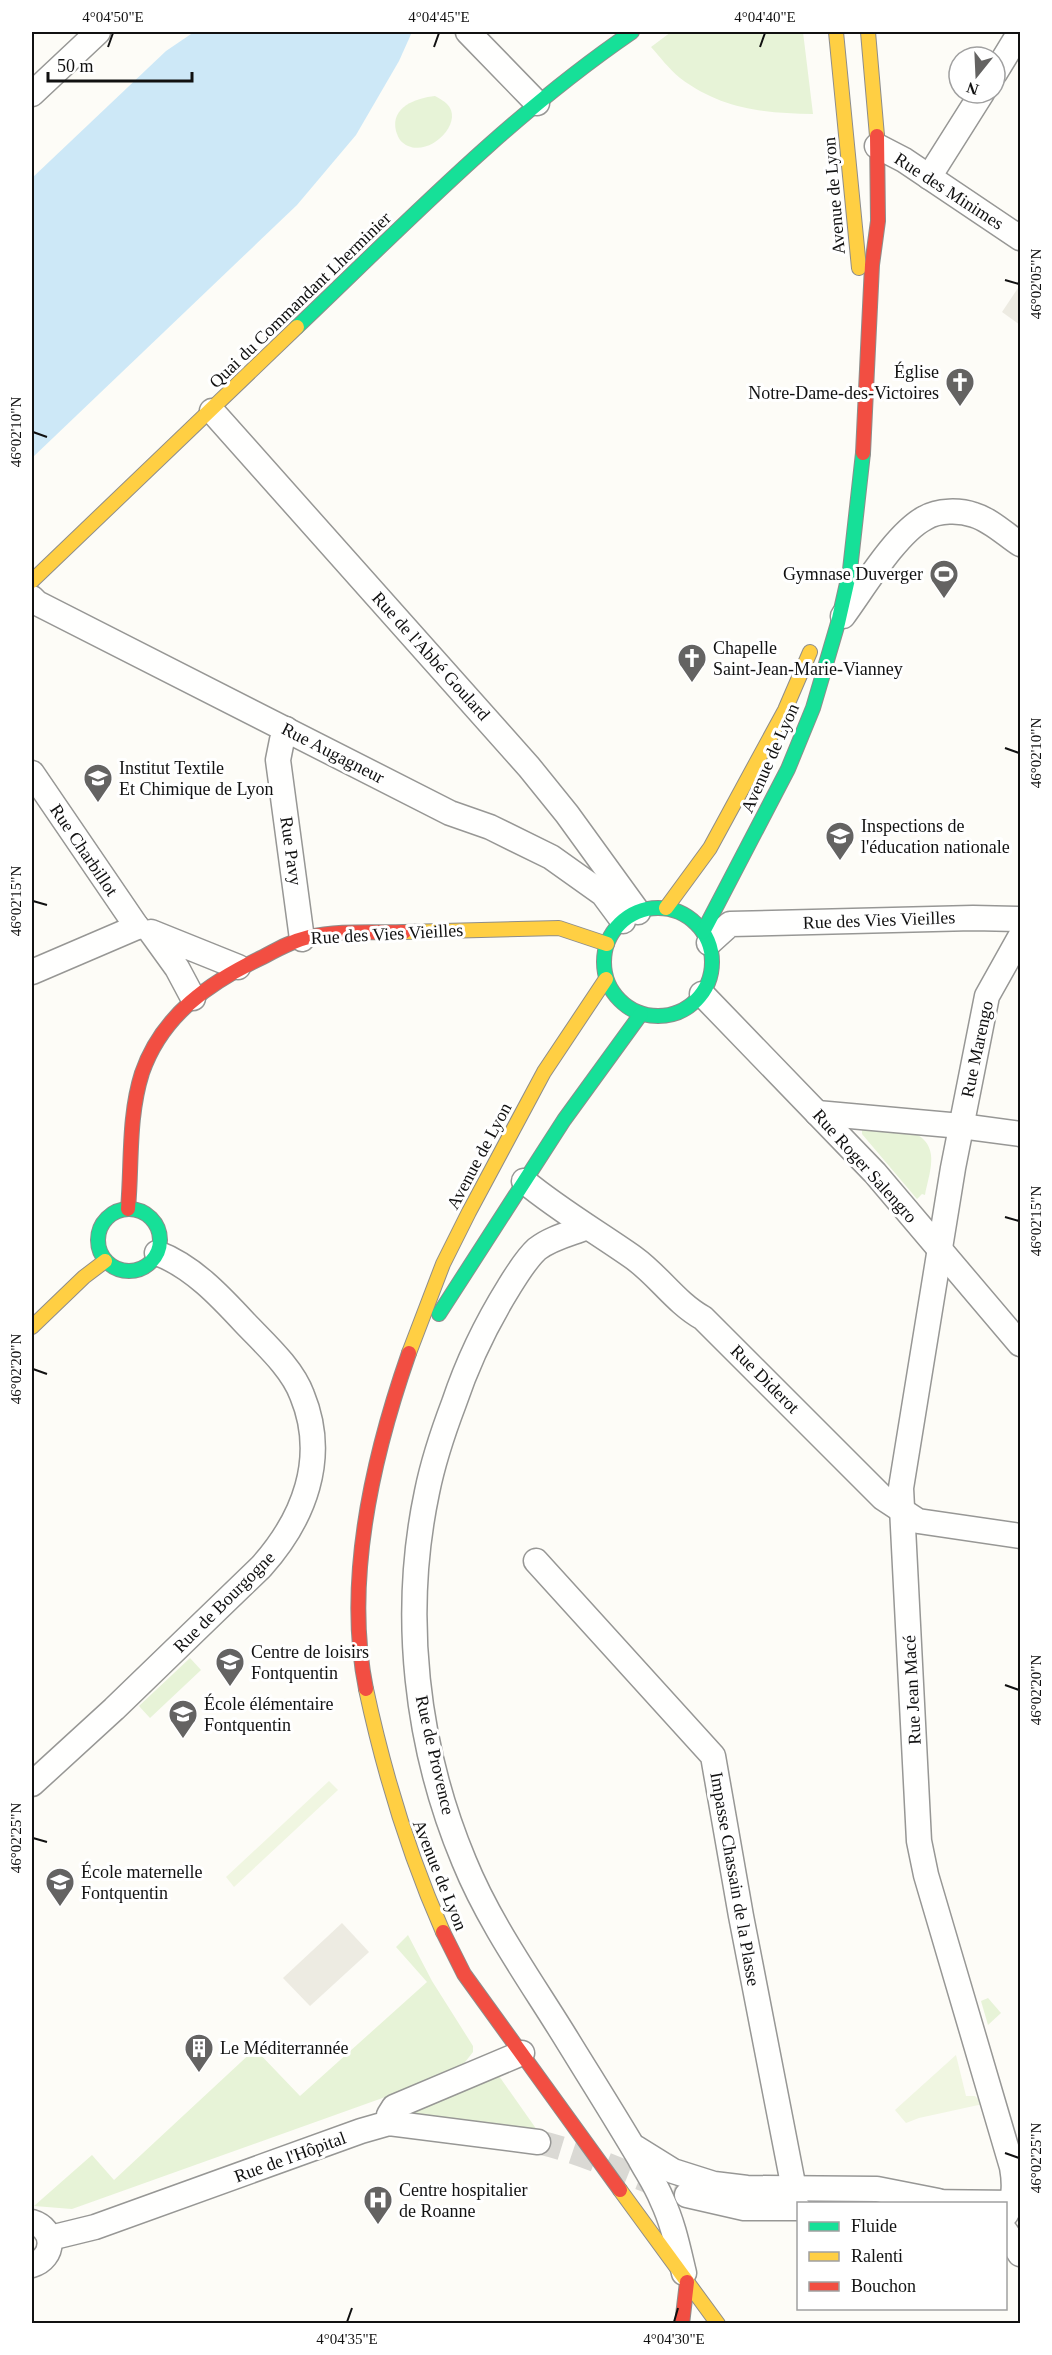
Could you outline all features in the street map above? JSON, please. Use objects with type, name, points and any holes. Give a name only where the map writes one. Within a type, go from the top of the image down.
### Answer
[{"type":"main road","name":"Quai du Commandant Lherminier","points":[[601,52],[617,32]]},
{"type":"main road","name":"Quai du Commandant Lherminier","points":[[32,581],[458,173],[537,103],[601,52],[632,32]]},
{"type":"main road","points":[[830,32],[837,51]]},
{"type":"main road","name":"Avenue de Lyon","points":[[836,32],[867,357]]},
{"type":"main road","name":"Avenue de Lyon","points":[[706,938],[788,769],[813,708],[838,623],[850,570],[864,447],[872,266],[878,221],[877,146],[867,32]]},
{"type":"main road","name":"Avenue de Lyon","points":[[830,597],[864,447]]},
{"type":"main road","name":"Avenue de Lyon","points":[[666,909],[710,848],[784,710],[815,640]]},
{"type":"main road","points":[[652,908],[666,909],[687,917],[706,938],[712,960],[710,978],[702,994],[690,1006],[675,1014],[658,1017],[641,1014],[626,1006],[614,994],[606,979],[604,967],[607,944],[613,931],[631,916],[652,908]]},
{"type":"main road","name":"Rue des Vies Vieilles","points":[[128,1209],[136,1100],[141,1078],[162,1032],[193,998],[238,967],[302,939],[338,934],[559,928],[607,944]]},
{"type":"main road","name":"Avenue de Lyon","points":[[606,979],[549,1063],[462,1225],[436,1281],[407,1363],[382,1445],[367,1517],[359,1640],[362,1668],[380,1760],[397,1817],[439,1922],[464,1974],[718,2324]]},
{"type":"main road","name":"Avenue de Lyon","points":[[407,1363],[564,1120],[641,1014]]},
{"type":"main road","points":[[128,1209],[147,1215],[159,1233],[157,1253],[143,1268],[123,1271],[105,1261],[98,1242],[102,1223],[118,1211],[128,1209]]},
{"type":"main road","points":[[32,1327],[84,1277],[105,1261]]},
{"type":"main road","points":[[682,2324],[687,2282]]},
{"type":"street","points":[[32,93],[98,32]]},
{"type":"street","points":[[468,32],[537,103]]},
{"type":"street","points":[[1007,53],[1020,32]]},
{"type":"street","points":[[929,177],[974,105]]},
{"type":"street","name":"Rue des Minimes","points":[[877,146],[929,177],[1020,238]]},
{"type":"street","name":"Rue de l'Abbé Goulard","points":[[212,411],[529,767],[567,814],[631,916]]},
{"type":"street","points":[[838,623],[882,561],[909,530],[925,517],[949,512],[975,515],[991,523],[1020,544]]},
{"type":"street","name":"Rue Augagneur","points":[[32,598],[37,603],[450,813],[490,827],[551,857],[631,916]]},
{"type":"street","name":"Rue Pavy","points":[[286,729],[278,760],[302,939]]},
{"type":"street","name":"Rue Charbillot","points":[[32,772],[144,929],[177,968],[193,998]]},
{"type":"street","name":"Rue des Vies Vieilles","points":[[706,938],[730,924],[973,918],[1020,919]]},
{"type":"street","points":[[32,972],[144,929],[238,967]]},
{"type":"street","name":"Rue Marengo","points":[[953,1168],[987,996],[1020,937]]},
{"type":"street","name":"Rue Roger Salengro","points":[[702,994],[875,1173],[1020,1344]]},
{"type":"street","points":[[817,1113],[961,1126],[1020,1134]]},
{"type":"street","name":"Rue Jean Macé","points":[[953,1168],[901,1488],[919,1841],[926,1875],[1012,2167],[1013,2207]]},
{"type":"street","name":"Rue Diderot","points":[[524,1181],[553,1206],[635,1259],[689,1311],[703,1318],[883,1498],[918,1521],[1020,1536]]},
{"type":"street","name":"Rue de Provence","points":[[585,1228],[549,1241],[536,1250],[521,1268],[489,1318],[467,1365],[438,1448],[426,1494],[417,1563],[415,1608],[417,1673],[422,1719],[442,1800],[464,1861],[487,1909],[632,2145],[662,2199],[675,2233],[687,2282]]},
{"type":"street","name":"Rue de Bourgogne","points":[[32,1784],[224,1603],[280,1545],[307,1493],[313,1450],[310,1424],[302,1394],[288,1372],[214,1291],[176,1260],[157,1253]]},
{"type":"street","name":"Impasse Chassain de la Plasse","points":[[536,1561],[713,1756],[741,1916],[796,2199]]},
{"type":"street","points":[[389,2123],[389,2115],[394,2108],[522,2053]]},
{"type":"street","name":"Rue de l'Hôpital","points":[[50,2238],[95,2227],[389,2123],[538,2142]]},
{"type":"street","points":[[632,2145],[673,2171],[692,2178],[796,2199]]},
{"type":"street","points":[[687,2195],[744,2208],[877,2188],[950,2202]]},
{"type":"street","points":[[924,2202],[938,2201]]},
{"type":"street","points":[[32,2222],[42,2227],[50,2238],[48,2253],[38,2263],[32,2265]]},
{"type":"street","points":[[1007,2235],[1020,2254]]},
{"type":"green space","points":[[671,32],[803,32],[813,114],[743,107],[711,97],[695,88],[668,67],[651,47]]},
{"type":"green space","points":[[435,96],[447,104],[452,112],[447,131],[430,145],[419,148],[409,146],[400,140],[396,131],[397,116],[406,105]]},
{"type":"green space","points":[[862,1127],[918,1135],[925,1141],[931,1154],[931,1162],[925,1195],[922,1194],[917,1199],[862,1134]]},
{"type":"green space","points":[[190,1658],[201,1670],[150,1718],[139,1706]]},
{"type":"green space","points":[[329,1781],[338,1790],[234,1887],[226,1877]]},
{"type":"green space","points":[[408,1935],[432,1981],[473,2046],[473,2052],[458,2071],[72,2209],[34,2206],[92,2155],[114,2180],[255,2049],[300,2096],[427,1982],[396,1947]]},
{"type":"green space","points":[[988,1998],[1001,2013],[988,2025],[981,2001]]},
{"type":"green space","points":[[956,2055],[966,2096],[975,2096],[983,2104],[906,2123],[895,2110]]},
{"type":"green space","points":[[499,2076],[537,2130],[398,2113]]},
{"type":"shaded area","points":[[1020,285],[1020,325],[1002,312]]},
{"type":"shaded area","points":[[342,1923],[369,1952],[310,2006],[283,1978]]},
{"type":"water","points":[[194,32],[412,32],[399,61],[356,135],[297,205],[32,458],[32,178],[166,51]]},
{"type":"tunnel","points":[[538,2142],[576,2153],[687,2195]]},
{"type":"traffic: fast","points":[[297,327],[500,135],[543,99],[632,32]]},
{"type":"traffic: fast","points":[[703,932],[788,769],[813,708],[838,623],[850,570],[863,453]]},
{"type":"traffic: fast","points":[[658,908],[679,912],[696,924],[708,941],[712,962],[708,983],[696,1000],[679,1012],[658,1016],[637,1012],[620,1000],[608,983],[604,962],[608,941],[620,924],[637,912],[658,908]]},
{"type":"traffic: fast","points":[[439,1314],[564,1120],[641,1014]]},
{"type":"traffic: fast","points":[[129,1209],[146,1214],[151,1218],[155,1223],[160,1240],[155,1257],[151,1262],[146,1266],[129,1271],[112,1266],[107,1262],[103,1257],[98,1240],[103,1223],[107,1218],[112,1214],[129,1209]]},
{"type":"traffic: slow","points":[[836,32],[859,268]]},
{"type":"traffic: slow","points":[[868,32],[877,136]]},
{"type":"traffic: slow","points":[[32,581],[297,327]]},
{"type":"traffic: slow","points":[[666,908],[710,848],[785,710],[810,652]]},
{"type":"traffic: slow","points":[[404,932],[559,928],[607,944]]},
{"type":"traffic: slow","points":[[409,1353],[443,1264],[469,1212],[544,1072],[606,979]]},
{"type":"traffic: slow","points":[[32,1327],[84,1277],[105,1261]]},
{"type":"traffic: slow","points":[[366,1689],[398,1812],[443,1932]]},
{"type":"traffic: slow","points":[[620,2190],[718,2324]]},
{"type":"traffic: jam","points":[[863,453],[872,265],[878,221],[877,136]]},
{"type":"traffic: jam","points":[[128,1209],[132,1124],[142,1073],[151,1052],[175,1017],[207,989],[243,967],[297,941],[332,933],[404,932]]},
{"type":"traffic: jam","points":[[366,1689],[360,1648],[358,1605],[360,1562],[374,1476],[384,1434],[409,1353]]},
{"type":"traffic: jam","points":[[443,1932],[464,1974],[620,2190]]},
{"type":"traffic: jam","points":[[682,2324],[687,2282]]},
{"type":"place","name":"Église Notre-Dame-des-Victoires","points":[[960,408]]},
{"type":"place","name":"Gymnase Duverger","points":[[944,600]]},
{"type":"place","name":"Chapelle Saint-Jean-Marie-Vianney","points":[[692,684]]},
{"type":"place","name":"Institut Textile Et Chimique de Lyon","points":[[98,804]]},
{"type":"place","name":"Inspections de l'éducation nationale","points":[[840,862]]},
{"type":"place","name":"Centre de loisirs Fontquentin","points":[[230,1688]]},
{"type":"place","name":"École élémentaire Fontquentin","points":[[183,1740]]},
{"type":"place","name":"École maternelle Fontquentin","points":[[60,1908]]},
{"type":"place","name":"Le Méditerrannée","points":[[199,2074]]},
{"type":"place","name":"Centre hospitalier de Roanne","points":[[378,2226]]}]
